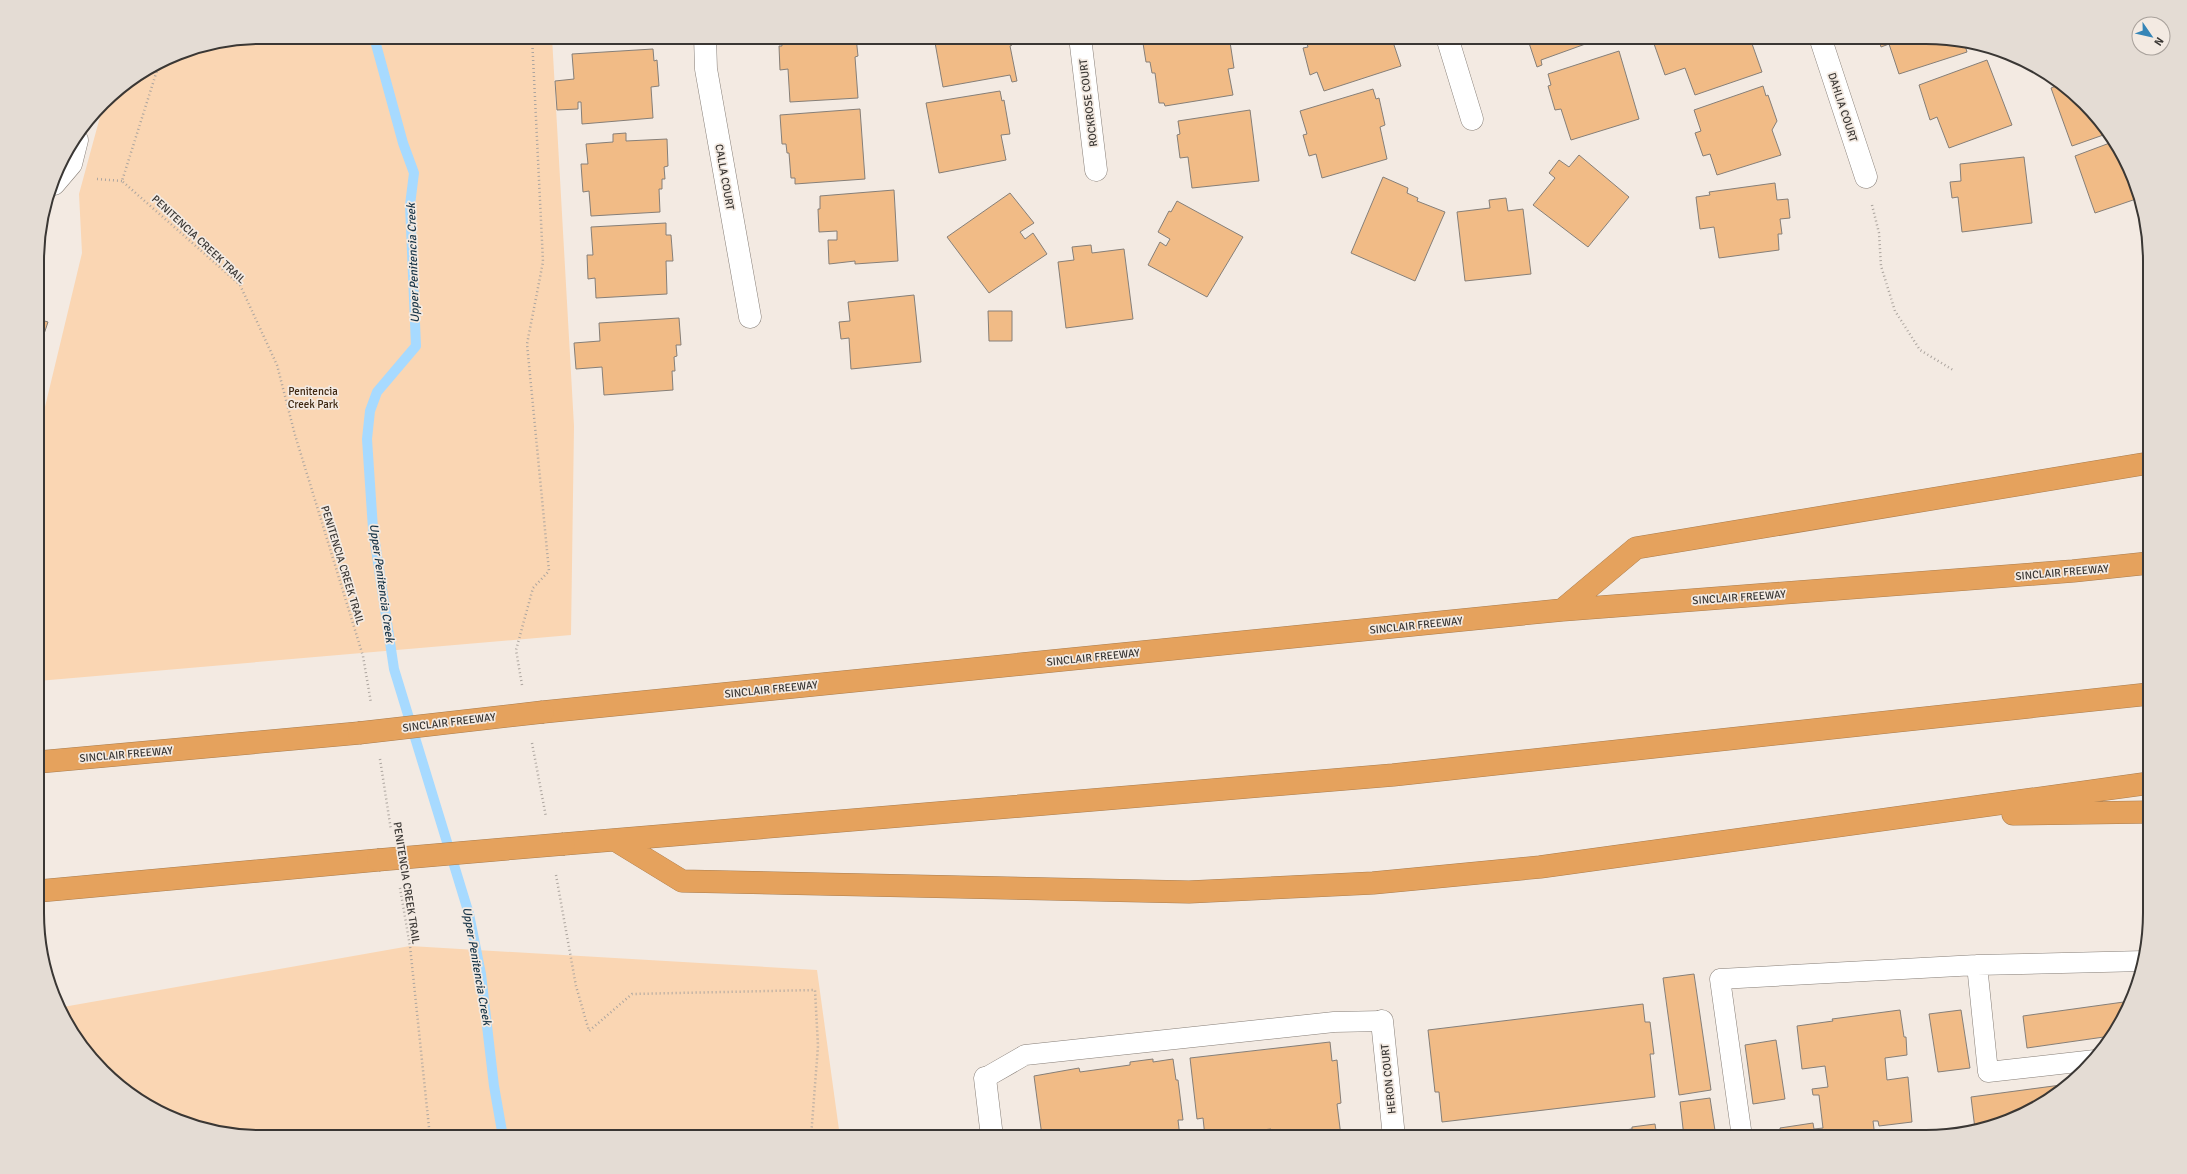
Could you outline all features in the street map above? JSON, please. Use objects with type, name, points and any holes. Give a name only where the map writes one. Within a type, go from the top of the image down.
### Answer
[{"type":"highway","points":[[1562,610],[1636,548],[2143,464]]},
{"type":"highway","name":"SINCLAIR FREEWAY","points":[[44,762],[359,733],[543,712],[1562,610],[2073,572],[2143,564]]},
{"type":"highway","points":[[44,891],[564,844],[1393,775],[2143,695]]},
{"type":"highway","points":[[615,840],[682,881],[1189,892],[1373,883],[1540,867],[2143,784]]},
{"type":"highway","points":[[1918,816],[2143,812]]},
{"type":"street","name":"CALLA COURT","points":[[705,44],[706,69],[750,317]]},
{"type":"street","name":"ROCKROSE COURT","points":[[1081,44],[1096,170]]},
{"type":"street","points":[[1449,44],[1472,119]]},
{"type":"street","name":"DAHLIA COURT","points":[[1822,44],[1866,177]]},
{"type":"street","points":[[63,173],[70,164],[73,152]]},
{"type":"street","name":"HERON COURT","points":[[1382,1021],[1393,1130]]},
{"type":"street","points":[[985,1078],[991,1130]]},
{"type":"lane","points":[[1741,1130],[1720,980],[1977,965],[2138,961]]},
{"type":"lane","points":[[1977,965],[1988,1072],[2084,1061]]},
{"type":"lane","points":[[985,1078],[1025,1055],[1334,1022],[1382,1021]]},
{"type":"path","points":[[523,690],[516,650],[533,588],[549,571],[528,344],[543,262],[532,44]]},
{"type":"path","name":"PENITENCIA CREEK TRAIL","points":[[157,71],[122,181],[240,285],[277,365],[295,434],[363,656],[372,711]]},
{"type":"path","points":[[1866,177],[1879,233],[1881,266],[1895,311],[1920,350],[1954,370]]},
{"type":"path","points":[[531,736],[547,822]]},
{"type":"path","name":"PENITENCIA CREEK TRAIL","points":[[379,758],[392,836]]},
{"type":"path","points":[[555,869],[576,986],[589,1032],[632,994],[815,990],[818,1046],[812,1130]]},
{"type":"path","name":"PENITENCIA CREEK TRAIL","points":[[400,883],[410,946],[429,1130]]},
{"type":"green space","name":"Penitencia Creek Park","points":[[247,44],[552,44],[574,426],[571,635],[44,680],[44,411],[82,253],[79,194],[100,116],[129,89],[153,73],[165,66],[205,51]]},
{"type":"green space","points":[[410,946],[817,970],[839,1130],[247,1130],[219,1126],[205,1123],[165,1108],[129,1085],[98,1056],[89,1045],[65,1007]]},
{"type":"building","points":[[782,44],[857,44],[858,56],[855,57],[858,98],[790,102],[788,69],[780,70],[779,46],[782,46]]},
{"type":"building","points":[[935,44],[1012,44],[1010,46],[1017,81],[1012,82],[1010,75],[943,87]]},
{"type":"building","points":[[1143,44],[1230,44],[1234,68],[1228,69],[1233,95],[1165,106],[1164,103],[1159,103],[1155,73],[1152,73],[1150,62],[1146,62]]},
{"type":"building","points":[[1307,44],[1394,44],[1401,66],[1324,91],[1317,72],[1310,75],[1303,48],[1308,47]]},
{"type":"building","points":[[1529,44],[1585,44],[1541,60],[1542,65],[1537,67]]},
{"type":"building","points":[[1654,44],[1752,44],[1762,72],[1695,95],[1685,68],[1665,75]]},
{"type":"building","points":[[1880,44],[1889,44],[1881,47]]},
{"type":"building","points":[[1889,44],[1940,44],[1966,48],[1967,52],[1899,74]]},
{"type":"building","points":[[653,49],[654,61],[657,60],[659,86],[651,87],[653,118],[582,124],[581,102],[578,102],[578,109],[557,110],[555,81],[574,79],[572,54]]},
{"type":"building","points":[[1619,51],[1639,119],[1571,140],[1561,109],[1555,110],[1548,86],[1551,85],[1548,74]]},
{"type":"building","points":[[1987,60],[2012,125],[1949,148],[1937,117],[1930,120],[1919,85]]},
{"type":"building","points":[[1763,86],[1766,96],[1768,95],[1777,121],[1772,130],[1781,155],[1717,175],[1710,154],[1703,156],[1695,133],[1701,131],[1694,110]]},
{"type":"building","points":[[2054,87],[2069,98],[2089,118],[2102,135],[2072,146],[2051,88]]},
{"type":"building","points":[[1373,89],[1376,99],[1379,98],[1385,125],[1380,127],[1387,159],[1322,178],[1316,154],[1309,156],[1303,135],[1307,134],[1300,111]]},
{"type":"building","points":[[1000,91],[1002,101],[1004,100],[1010,134],[1001,135],[1006,160],[939,173],[926,103]]},
{"type":"building","points":[[860,109],[865,179],[795,184],[795,178],[791,178],[789,153],[787,153],[786,144],[782,144],[780,115]]},
{"type":"building","points":[[1250,110],[1259,181],[1192,188],[1188,157],[1180,158],[1177,135],[1180,134],[1178,121]]},
{"type":"building","points":[[626,133],[626,141],[667,139],[668,166],[664,167],[665,179],[662,179],[662,189],[659,189],[660,212],[591,216],[589,191],[583,192],[581,164],[588,164],[586,144],[613,142],[613,134]]},
{"type":"building","points":[[2108,144],[2121,165],[2134,200],[2095,213],[2075,156]]},
{"type":"building","points":[[1579,155],[1629,197],[1588,247],[1533,205],[1555,178],[1549,173],[1559,160],[1569,167]]},
{"type":"building","points":[[2024,157],[2032,223],[1962,232],[1958,197],[1952,198],[1950,182],[1961,181],[1960,164]]},
{"type":"building","points":[[1383,177],[1408,188],[1407,193],[1418,198],[1417,201],[1445,212],[1415,281],[1351,253]]},
{"type":"building","points":[[1775,183],[1777,200],[1788,199],[1790,218],[1780,219],[1782,234],[1778,234],[1779,250],[1719,258],[1714,227],[1700,229],[1696,197],[1710,195],[1709,192]]},
{"type":"building","points":[[894,190],[898,261],[855,264],[855,261],[829,264],[828,240],[837,240],[837,231],[819,232],[818,209],[820,209],[820,196]]},
{"type":"building","points":[[1010,193],[1034,223],[1020,232],[1025,239],[1033,233],[1047,254],[989,293],[947,237]]},
{"type":"building","points":[[1506,198],[1508,211],[1523,209],[1531,274],[1465,281],[1457,212],[1490,208],[1489,200]]},
{"type":"building","points":[[1177,201],[1243,237],[1207,297],[1148,265],[1160,242],[1166,246],[1170,239],[1158,232],[1169,211],[1171,212]]},
{"type":"building","points":[[666,223],[666,235],[671,235],[673,261],[666,261],[667,294],[596,298],[595,278],[588,279],[587,255],[593,255],[591,227]]},
{"type":"building","points":[[1091,245],[1092,253],[1124,249],[1133,319],[1066,328],[1058,262],[1074,260],[1072,247]]},
{"type":"building","points":[[914,295],[921,362],[851,369],[849,338],[841,339],[839,322],[850,321],[848,302]]},
{"type":"building","points":[[988,311],[1012,311],[1012,341],[989,341]]},
{"type":"building","points":[[679,318],[681,345],[676,345],[677,356],[674,357],[675,371],[672,371],[673,390],[604,395],[602,367],[576,369],[574,343],[600,341],[599,323]]},
{"type":"building","points":[[44,321],[48,322],[44,334]]},
{"type":"building","points":[[1694,974],[1711,1090],[1679,1095],[1663,978]]},
{"type":"building","points":[[2124,1002],[2103,1037],[2027,1048],[2023,1016]]},
{"type":"building","points":[[1643,1004],[1645,1022],[1650,1022],[1654,1054],[1650,1054],[1655,1097],[1442,1122],[1439,1092],[1435,1092],[1428,1030]]},
{"type":"building","points":[[1900,1010],[1904,1037],[1906,1037],[1907,1055],[1885,1058],[1887,1080],[1908,1077],[1912,1122],[1879,1126],[1878,1121],[1873,1121],[1874,1130],[1780,1130],[1780,1128],[1813,1123],[1814,1129],[1823,1128],[1819,1095],[1813,1095],[1812,1089],[1828,1087],[1825,1066],[1802,1069],[1797,1026],[1833,1021],[1832,1019]]},
{"type":"building","points":[[1961,1010],[1970,1068],[1938,1072],[1929,1014]]},
{"type":"building","points":[[1776,1040],[1785,1099],[1753,1104],[1745,1045]]},
{"type":"building","points":[[1330,1042],[1332,1061],[1337,1060],[1341,1103],[1337,1104],[1340,1130],[1204,1130],[1203,1118],[1197,1119],[1190,1058]]},
{"type":"building","points":[[1153,1059],[1153,1062],[1173,1059],[1176,1080],[1178,1080],[1183,1120],[1178,1120],[1179,1130],[1041,1130],[1034,1076],[1079,1068],[1080,1072],[1130,1065],[1130,1062]]},
{"type":"building","points":[[2057,1086],[2022,1108],[1974,1125],[1971,1097]]},
{"type":"building","points":[[1710,1098],[1715,1130],[1683,1130],[1680,1102]]},
{"type":"building","points":[[1655,1124],[1656,1130],[1625,1130],[1632,1129],[1632,1127]]},
{"type":"waterway","name":"Upper Penitencia Creek","points":[[376,44],[403,143],[414,173],[410,205],[416,346],[377,392],[370,411],[367,439],[373,529],[394,669],[469,914],[481,974],[494,1086],[502,1130]]}]
